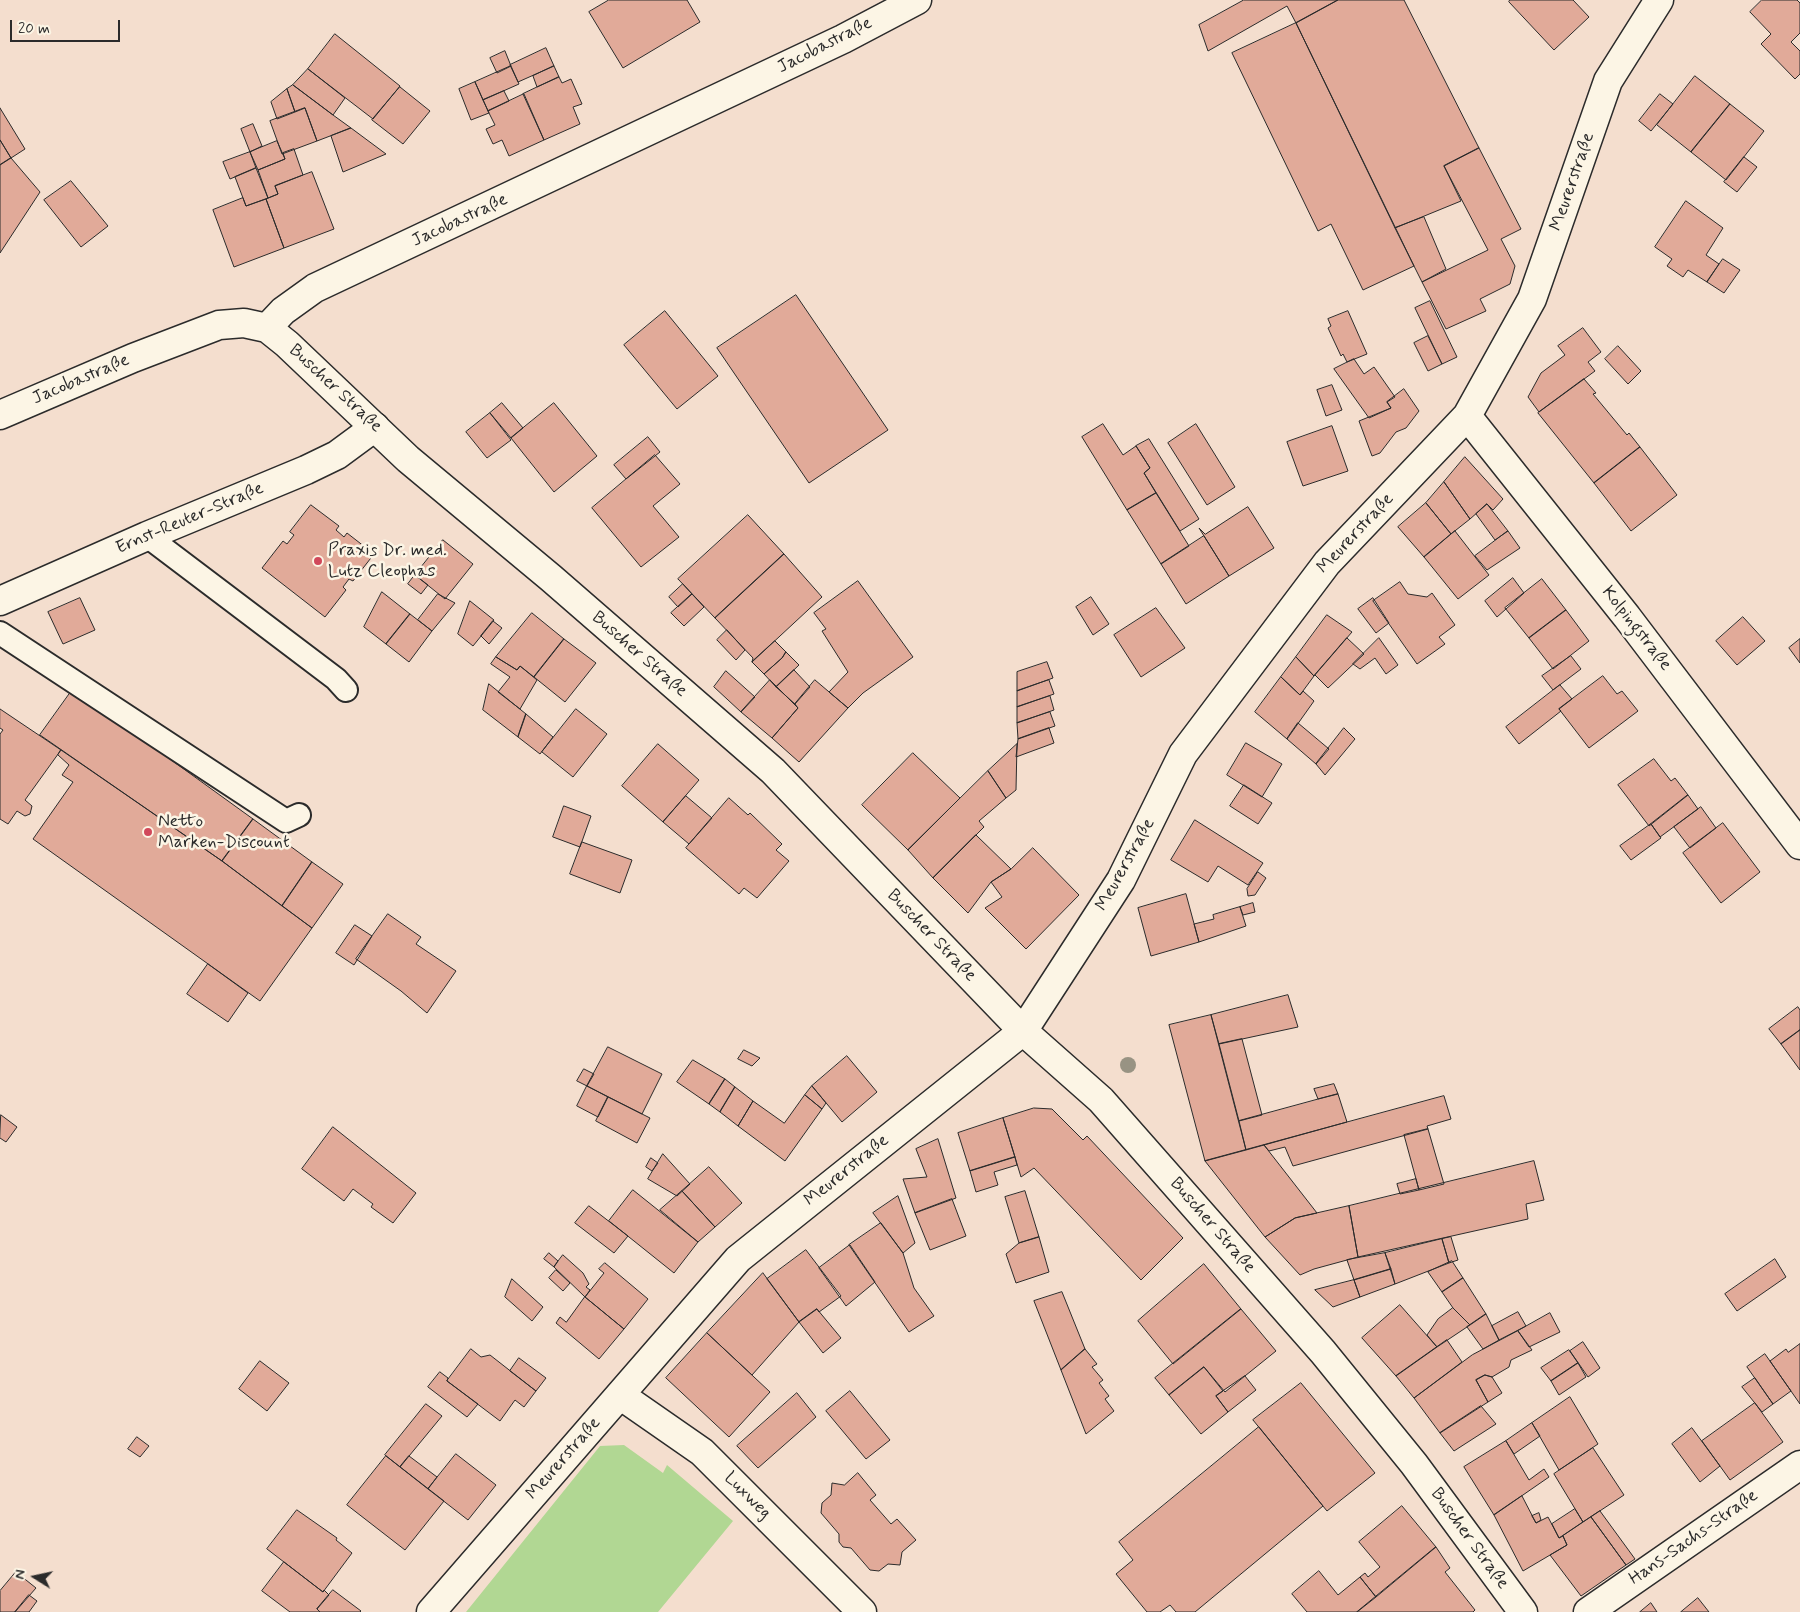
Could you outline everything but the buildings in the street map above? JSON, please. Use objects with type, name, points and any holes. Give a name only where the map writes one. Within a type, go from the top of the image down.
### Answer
[{"type":"street","name":"Jacobastraße","points":[[0,415],[132,358],[219,325],[244,323],[267,328],[283,311],[315,288],[825,48],[917,0]]},
{"type":"street","name":"Meurerstraße","points":[[431,1612],[738,1259],[1023,1031],[1121,880],[1183,754],[1327,563],[1467,416],[1532,299],[1608,81],[1659,0]]},
{"type":"street","name":"Buscher Straße","points":[[267,328],[288,344],[408,459],[551,578],[773,771],[1023,1031],[1101,1100],[1323,1352],[1414,1464],[1523,1612]]},
{"type":"street","name":"Kolpingstraße","points":[[1467,416],[1627,617],[1797,836]]},
{"type":"street","name":"Ernst-Reuter-Straße","points":[[0,602],[147,536],[306,470],[337,455],[375,427]]},
{"type":"street","name":"Luxweg","points":[[620,1395],[702,1452],[862,1612]]},
{"type":"street","name":"Hans-Sachs-Straße","points":[[1588,1612],[1800,1464]]},
{"type":"lane","points":[[147,536],[336,679],[346,690]]},
{"type":"lane","points":[[0,632],[286,821],[299,815]]},
{"type":"green space","points":[[624,1445],[663,1473],[667,1465],[733,1521],[658,1612],[466,1612],[600,1446]]},
{"type":"place","name":"Praxis Dr. med. Lutz Cleophas","points":[[318,561]]},
{"type":"place","name":"Netto Marken-Discount","points":[[148,832]]}]
